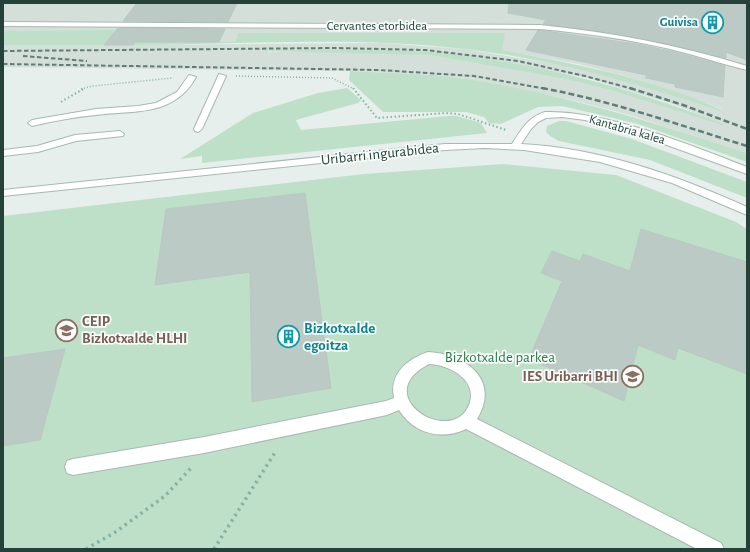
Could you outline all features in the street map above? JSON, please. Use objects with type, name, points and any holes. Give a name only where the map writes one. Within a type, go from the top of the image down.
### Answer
[{"type":"street","name":"Cervantes etorbidea","points":[[3,24],[540,27],[599,33],[644,41],[687,51],[747,68]]},
{"type":"street","points":[[198,129],[222,76]]},
{"type":"street","points":[[32,123],[55,118],[132,109],[159,104],[176,96],[186,88],[192,77]]},
{"type":"street","name":"Kantabria kalea","points":[[516,145],[538,118],[549,114],[562,114],[604,123],[691,149],[747,170]]},
{"type":"street","points":[[3,153],[38,149],[75,138],[120,134]]},
{"type":"street","name":"Uribarri ingurabidea","points":[[3,193],[445,146],[516,145],[551,149],[620,162],[687,184],[747,211]]},
{"type":"street","points":[[428,358],[440,358],[452,361],[463,368],[472,377],[476,388],[477,400],[473,411],[466,421],[446,429],[423,425],[414,419],[401,402],[399,390],[401,378],[407,369],[417,362],[428,358]]},
{"type":"street","points":[[73,467],[204,445],[387,408],[401,402]]},
{"type":"street","points":[[466,421],[715,549]]},
{"type":"path","points":[[222,76],[332,78],[352,88],[377,118],[446,113],[458,114],[470,117],[495,128],[523,135]]},
{"type":"path","points":[[32,123],[81,89],[111,84],[192,77]]},
{"type":"path","points":[[214,549],[292,427]]},
{"type":"path","points":[[86,549],[114,533],[165,496],[192,467],[204,445]]},
{"type":"shaded area","points":[[3,3],[747,3],[747,153],[626,114],[569,99],[459,78],[426,74],[350,71],[3,67],[3,45],[104,45],[116,31],[3,31]],"holes":[[[239,33],[504,33],[501,50],[579,64],[626,76],[668,89],[722,109],[720,111],[651,88],[575,67],[464,49],[382,43],[134,45],[155,42],[235,42]],[[265,50],[395,50],[458,55],[494,60],[587,78],[673,104],[724,124],[610,90],[565,79],[429,55],[355,52],[268,52]]]},
{"type":"green space","points":[[116,30],[104,45],[3,45],[3,31]]},
{"type":"green space","points":[[238,33],[505,33],[502,50],[614,73],[669,89],[722,110],[720,111],[594,73],[498,53],[465,49],[424,45],[342,42],[258,42],[133,45],[141,34],[156,42],[235,42]]},
{"type":"green space","points":[[262,51],[435,52],[493,60],[594,81],[659,101],[724,124],[723,125],[610,90],[565,79],[429,55]]},
{"type":"green space","points":[[350,71],[445,76],[532,91],[640,119],[747,153],[747,162],[638,124],[562,106],[538,107],[501,124],[489,123],[484,117],[466,112],[383,112],[349,80]]},
{"type":"green space","points":[[347,88],[361,100],[358,103],[296,120],[301,130],[457,116],[481,123],[487,133],[202,163],[202,156],[180,159],[253,113],[318,93]]},
{"type":"green space","points":[[559,121],[566,121],[632,139],[747,182],[747,198],[650,160],[559,141],[546,132],[547,126]]},
{"type":"green space","name":"Bizkotxalde parkea","points":[[503,164],[616,175],[736,222],[747,229],[747,549],[3,549],[3,216],[364,174]]},
{"type":"building","points":[[137,3],[237,3],[228,22],[123,21]]},
{"type":"building","points":[[509,3],[747,3],[747,60],[726,52],[726,58],[645,39],[543,24],[546,20],[508,13]]},
{"type":"building","points":[[118,28],[225,29],[219,42],[135,42],[133,45],[104,45]]},
{"type":"building","points":[[538,30],[637,44],[679,53],[725,66],[723,97],[675,87],[675,84],[646,78],[646,75],[526,50]]},
{"type":"building","name":"Bizkotxalde egoitza","points":[[305,193],[331,388],[252,402],[250,272],[155,285],[166,209]]},
{"type":"building","points":[[641,229],[747,262],[747,374],[678,348],[675,360],[638,345],[624,401],[529,359],[562,281],[541,273],[552,251],[580,261],[583,254],[630,271]]},
{"type":"building","points":[[65,349],[40,440],[3,446],[3,358]]},
{"type":"railway","points":[[3,51],[335,48],[425,50],[518,61],[585,76],[633,89]]},
{"type":"railway","points":[[23,56],[87,61]]},
{"type":"railway","points":[[3,64],[379,70],[474,76],[547,89]]},
{"type":"railway","points":[[542,88],[568,93],[620,107],[747,146]]},
{"type":"railway","points":[[630,88],[683,105],[747,129]]},
{"type":"place","name":"Guivisa","points":[[713,22]]},
{"type":"place","name":"CEIP Bizkotxalde HLHI","points":[[66,330]]},
{"type":"place","name":"Bizkotxalde egoitza","points":[[288,337]]},
{"type":"place","name":"IES Uribarri BHI","points":[[633,376]]}]
